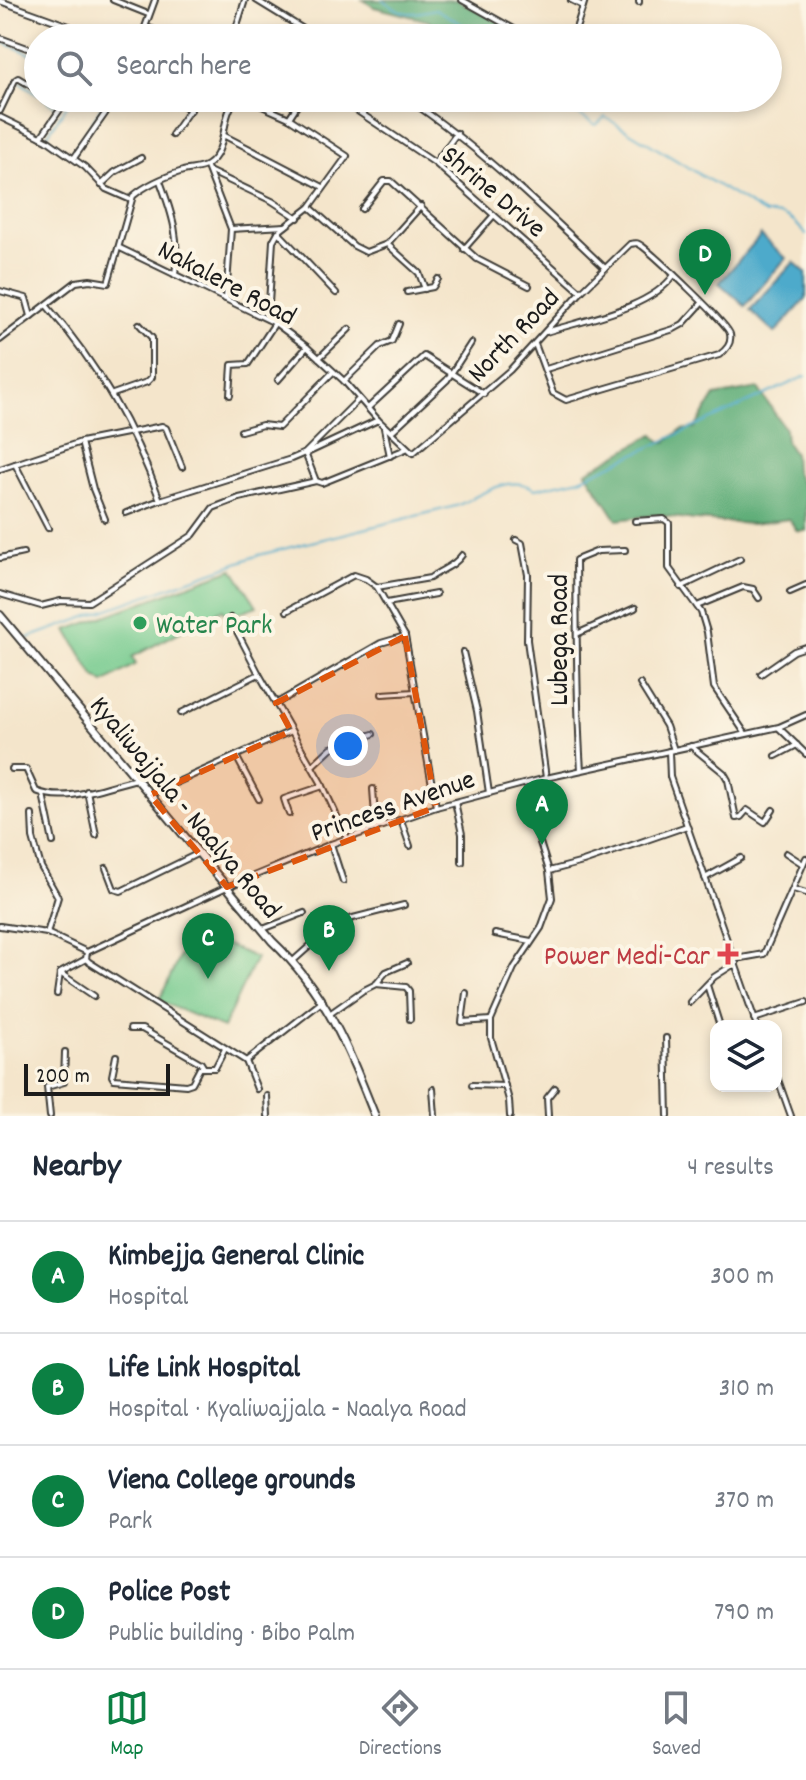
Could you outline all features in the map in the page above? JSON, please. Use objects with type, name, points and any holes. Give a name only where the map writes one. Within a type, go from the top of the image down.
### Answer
[{"type":"main road","name":"Kyaliwajjala - Naalya Road","points":[[0,615],[227,887],[293,961],[323,1001],[355,1064],[375,1116]]},
{"type":"street","points":[[113,0],[148,14]]},
{"type":"street","points":[[146,24],[155,0]]},
{"type":"street","points":[[238,24],[245,0]]},
{"type":"street","points":[[256,0],[295,24]]},
{"type":"street","points":[[462,0],[505,24]]},
{"type":"street","points":[[571,0],[584,3],[577,24]]},
{"type":"street","points":[[0,1],[61,24]]},
{"type":"street","points":[[0,38],[24,47]]},
{"type":"street","points":[[24,82],[18,78],[15,80],[0,114],[74,158],[106,189],[132,200]]},
{"type":"street","points":[[41,137],[58,112]]},
{"type":"street","points":[[74,158],[106,112]]},
{"type":"street","points":[[172,135],[189,112]]},
{"type":"street","points":[[208,168],[218,151],[229,112]]},
{"type":"street","points":[[268,319],[272,245],[278,232],[310,207],[347,156],[276,112]]},
{"type":"street","points":[[289,118],[293,112]]},
{"type":"street","name":"Shrine Drive","points":[[359,112],[435,163],[581,292]]},
{"type":"street","points":[[426,112],[457,133],[526,193],[605,268]]},
{"type":"street","points":[[435,163],[457,133]]},
{"type":"street","points":[[223,135],[323,187]]},
{"type":"street","points":[[101,185],[107,177],[141,158]]},
{"type":"street","points":[[208,168],[231,229],[226,299]]},
{"type":"street","points":[[0,340],[76,282],[90,280],[108,283],[132,200],[138,192],[178,173],[208,168],[298,218]]},
{"type":"street","points":[[160,181],[177,233],[175,275]]},
{"type":"street","points":[[362,209],[384,181],[391,181],[464,249],[529,286]]},
{"type":"street","points":[[310,207],[361,251],[371,251],[387,244],[421,206]]},
{"type":"street","points":[[464,249],[494,215]]},
{"type":"street","points":[[231,229],[286,226]]},
{"type":"street","points":[[278,232],[336,293]]},
{"type":"street","name":"North Road","points":[[406,449],[413,453],[417,451],[484,394],[625,248],[634,243],[642,246],[674,275]]},
{"type":"street","points":[[387,244],[419,273],[425,289]]},
{"type":"street","name":"Nakalere Road","points":[[120,248],[275,323],[344,381],[406,449]]},
{"type":"street","points":[[535,344],[555,396],[566,400],[719,355],[726,350],[730,341],[729,329],[674,275],[660,290],[635,304],[544,332]]},
{"type":"street","points":[[407,292],[433,287],[438,279]]},
{"type":"street","points":[[0,291],[26,298],[31,316]]},
{"type":"street","points":[[546,369],[674,329],[683,324],[702,303]]},
{"type":"street","points":[[46,306],[83,349],[112,394],[160,500]]},
{"type":"street","points":[[230,395],[232,365],[248,364],[275,323]]},
{"type":"street","points":[[112,394],[147,382],[152,377],[152,338],[139,324]]},
{"type":"street","points":[[344,381],[380,346],[392,341],[399,324]]},
{"type":"street","points":[[319,358],[349,329]]},
{"type":"street","points":[[391,432],[453,373],[471,343]]},
{"type":"street","points":[[278,380],[307,347]]},
{"type":"street","points":[[368,408],[418,360],[427,357],[484,394]]},
{"type":"street","points":[[241,431],[262,425],[279,427],[333,372]]},
{"type":"street","points":[[305,454],[359,399]]},
{"type":"street","points":[[126,513],[305,454],[378,420]]},
{"type":"street","points":[[383,425],[390,456]]},
{"type":"street","points":[[0,469],[81,442],[165,427],[182,467]]},
{"type":"street","points":[[81,442],[93,489],[105,519]]},
{"type":"street","points":[[0,594],[41,606],[61,601],[89,602],[193,535],[213,508],[251,495],[316,481],[322,483],[406,449]]},
{"type":"street","points":[[305,454],[316,481]]},
{"type":"street","points":[[15,464],[48,528]]},
{"type":"street","points":[[635,521],[667,520],[669,523],[669,568],[697,606],[707,632],[714,687],[745,733]]},
{"type":"street","points":[[516,540],[522,543],[528,575],[527,640],[546,778]]},
{"type":"street","name":"Lubega Road","points":[[581,770],[576,692],[579,633],[576,560],[598,551],[625,550]]},
{"type":"street","points":[[0,558],[23,553]]},
{"type":"street","points":[[377,587],[430,578],[452,566],[462,555]]},
{"type":"street","points":[[681,587],[740,559]]},
{"type":"street","points":[[287,611],[354,575],[377,587],[405,636],[436,807]]},
{"type":"street","points":[[790,592],[806,585]]},
{"type":"street","points":[[697,606],[743,587],[753,589],[759,598]]},
{"type":"street","points":[[387,603],[436,594]]},
{"type":"street","points":[[579,633],[635,608]]},
{"type":"street","points":[[230,618],[323,786],[348,838]]},
{"type":"street","points":[[276,703],[381,643],[405,636]]},
{"type":"street","points":[[761,674],[794,651],[806,647]]},
{"type":"street","points":[[463,652],[477,711],[489,793]]},
{"type":"street","points":[[181,713],[259,674]]},
{"type":"street","points":[[640,684],[666,726],[672,750],[670,777],[754,1019],[806,1002]]},
{"type":"street","points":[[382,694],[415,692]]},
{"type":"street","name":"Princess Avenue","points":[[87,952],[227,887],[331,844],[436,807],[546,778],[779,727],[806,715]]},
{"type":"street","points":[[779,727],[806,754]]},
{"type":"street","points":[[150,795],[291,731]]},
{"type":"street","points":[[312,766],[331,748],[373,734]]},
{"type":"street","points":[[776,756],[797,745]]},
{"type":"street","points":[[691,746],[724,773],[736,818],[747,810],[765,822],[773,810]]},
{"type":"street","points":[[236,756],[259,799]]},
{"type":"street","points":[[12,769],[26,769],[33,787],[43,794],[65,796],[137,779]]},
{"type":"street","points":[[510,1116],[491,1038],[491,1020],[514,968],[541,928],[552,898],[549,871],[536,830],[530,782]]},
{"type":"street","points":[[289,814],[284,799],[323,786]]},
{"type":"street","points":[[373,789],[376,829]]},
{"type":"street","points":[[87,791],[96,835]]},
{"type":"street","points":[[43,794],[53,842]]},
{"type":"street","points":[[455,802],[462,834],[462,862]]},
{"type":"street","points":[[32,815],[33,838],[41,867],[58,897],[47,933]]},
{"type":"street","points":[[401,820],[410,846]]},
{"type":"street","points":[[549,871],[687,826]]},
{"type":"street","points":[[331,844],[343,881]]},
{"type":"street","points":[[106,868],[114,889],[121,891],[199,853]]},
{"type":"street","points":[[786,853],[803,864]]},
{"type":"street","points":[[705,878],[741,858]]},
{"type":"street","points":[[690,1002],[735,961],[764,954],[806,858]]},
{"type":"street","points":[[792,889],[806,893]]},
{"type":"street","points":[[293,961],[330,928],[353,918],[404,905]]},
{"type":"street","points":[[263,929],[304,913]]},
{"type":"street","points":[[0,926],[47,933],[87,952],[86,959]]},
{"type":"street","points":[[495,934],[531,941]]},
{"type":"street","points":[[321,937],[337,940],[350,937]]},
{"type":"street","points":[[60,973],[86,959]]},
{"type":"street","points":[[86,959],[246,1061],[257,1089]]},
{"type":"street","points":[[331,1013],[376,984],[386,972],[407,963]]},
{"type":"street","points":[[57,994],[60,973]]},
{"type":"street","points":[[60,973],[94,996]]},
{"type":"street","points":[[376,984],[406,987],[409,991],[410,1019]]},
{"type":"street","points":[[707,985],[718,1020]]},
{"type":"street","points":[[466,993],[462,1022],[491,1020]]},
{"type":"street","points":[[246,1061],[323,1001]]},
{"type":"street","points":[[130,1029],[142,1029],[201,1063],[204,1068]]},
{"type":"street","points":[[666,1038],[668,1116]]},
{"type":"street","points":[[116,1056],[112,1076],[118,1080],[186,1085],[192,1083],[200,1068],[215,1068],[225,1049]]},
{"type":"street","points":[[50,1116],[47,1087],[64,1082],[65,1052]]},
{"type":"street","points":[[472,1085],[505,1086]]},
{"type":"street","points":[[548,1116],[547,1098],[555,1088]]},
{"type":"street","points":[[433,1089],[435,1116]]},
{"type":"street","points":[[782,1092],[791,1116]]},
{"type":"street","points":[[267,1096],[268,1116]]},
{"type":"highlighted area","points":[[405,636],[436,807],[227,887],[150,795],[291,731],[276,703]]},
{"type":"green space","points":[[363,0],[457,0],[502,24],[431,24],[374,7]]},
{"type":"green space","points":[[758,388],[785,429],[786,442],[794,454],[795,470],[806,493],[806,531],[797,531],[789,519],[752,524],[657,515],[617,520],[586,472],[654,434],[661,442],[666,442],[681,430],[695,428],[715,396]]},
{"type":"green space","name":"Water Park","points":[[233,569],[257,606],[227,617],[223,609],[132,657],[136,664],[104,683],[94,676],[67,630]]},
{"type":"green space","points":[[192,929],[256,958],[223,1028],[159,1001]]},
{"type":"water","points":[[761,235],[786,258],[745,306],[719,283]]},
{"type":"water","points":[[794,262],[806,273],[806,299],[775,333],[750,310]]},
{"type":"waterway","points":[[383,0],[407,13],[436,9],[462,24]]},
{"type":"waterway","points":[[0,41],[24,51]]},
{"type":"waterway","points":[[17,80],[24,85]]},
{"type":"waterway","points":[[46,137],[63,112]]},
{"type":"waterway","points":[[73,153],[98,112]]},
{"type":"waterway","points":[[574,112],[596,125],[605,117],[765,214],[789,218],[806,234]]},
{"type":"waterway","points":[[28,638],[259,555],[456,506],[504,485],[525,485],[535,489],[580,479],[806,376]]},
{"type":"place","name":"Police Post","points":[[705,295]]},
{"type":"place","name":"Water Park","points":[[140,623]]},
{"type":"place","name":"Kimbejja General Clinic","points":[[542,845]]},
{"type":"place","name":"Power Medi-Car","points":[[728,954]]},
{"type":"place","name":"Life Link Hospital","points":[[329,971]]},
{"type":"place","name":"Viena College grounds","points":[[208,979]]}]
